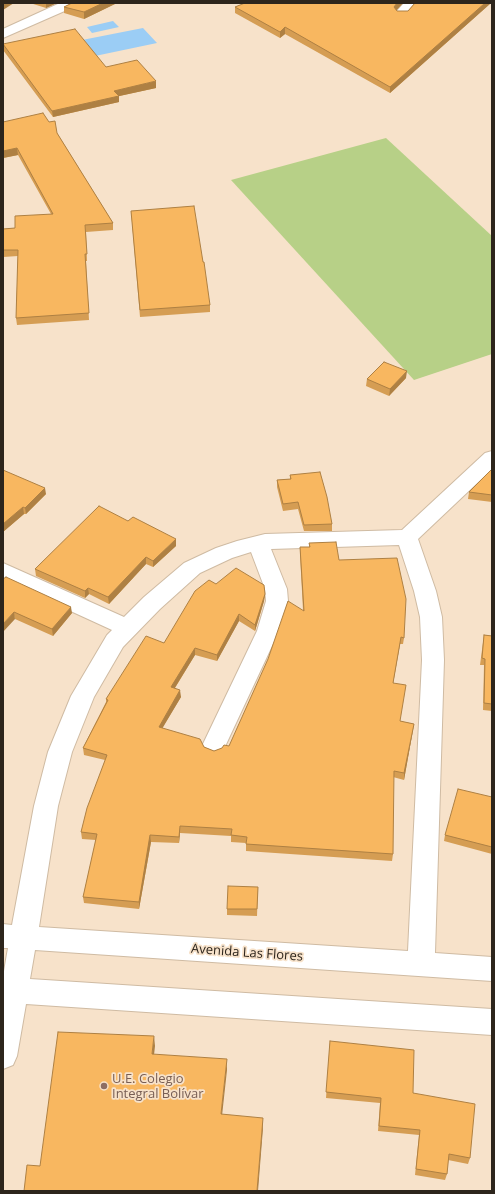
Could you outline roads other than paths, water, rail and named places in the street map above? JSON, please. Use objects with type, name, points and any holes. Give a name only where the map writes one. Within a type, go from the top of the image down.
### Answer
[{"type":"street","points":[[3,34],[71,3]]},
{"type":"street","points":[[402,13],[412,3]]},
{"type":"street","points":[[3,1056],[13,937],[60,752],[83,696],[103,658],[115,641],[152,603],[192,568],[224,553],[245,546],[258,544],[309,540],[407,537],[492,458]]},
{"type":"street","points":[[407,537],[425,591],[431,617],[433,660],[421,964]]},
{"type":"street","points":[[214,746],[268,631],[277,602],[276,589],[258,544]]},
{"type":"street","points":[[3,571],[127,628]]},
{"type":"street","name":"Avenida Las Flores","points":[[13,937],[492,969]]},
{"type":"street","points":[[9,990],[492,1022]]},
{"type":"water","points":[[113,21],[119,27],[92,33],[87,27]]},
{"type":"water","points":[[143,28],[157,43],[95,56],[82,40]]},
{"type":"place","name":"U.E. Colegio Integral Bolívar","points":[[104,1086]]}]
